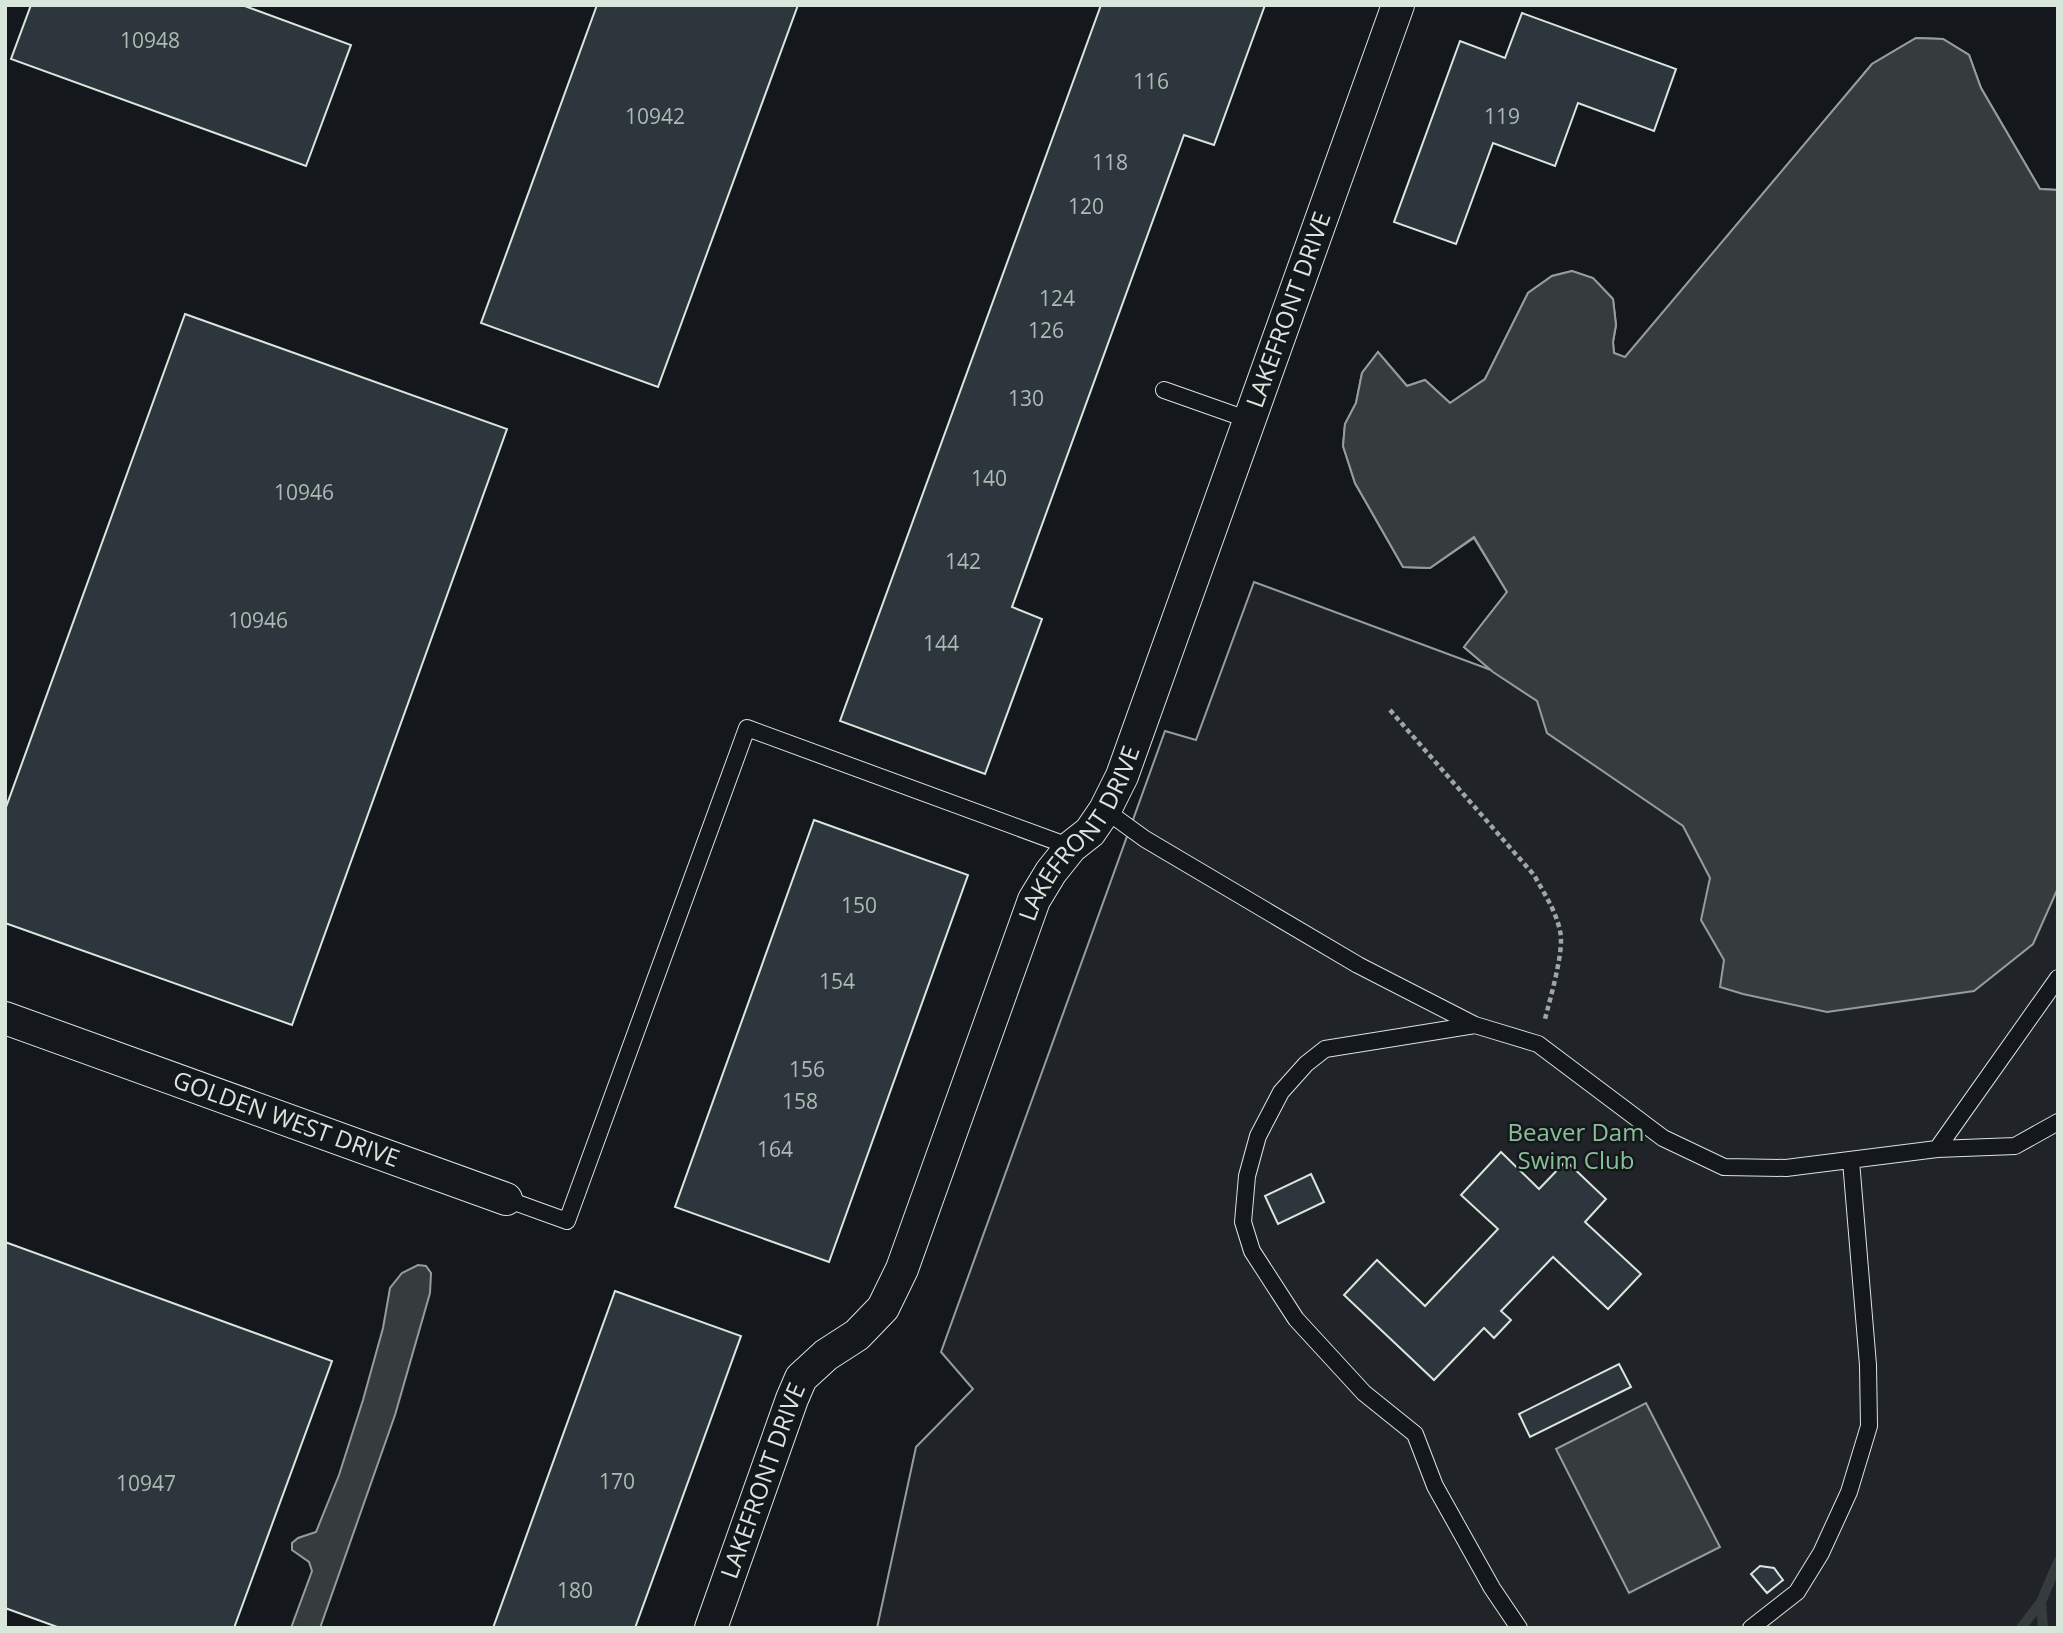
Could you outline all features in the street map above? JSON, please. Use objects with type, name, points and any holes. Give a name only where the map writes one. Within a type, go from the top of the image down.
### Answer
[{"type":"street","name":"LAKEFRONT DRIVE","points":[[711,1628],[792,1399],[802,1378],[826,1355],[857,1335],[883,1308],[902,1269],[1034,900],[1071,846],[1090,832],[1122,776],[1398,5]]},
{"type":"street","name":"GOLDEN WEST DRIVE","points":[[5,1018],[506,1199]]},
{"type":"lane","points":[[1164,390],[1249,420]]},
{"type":"lane","name":"GOLDEN WEST DRIVE","points":[[506,1199],[567,1221],[747,728],[1071,846]]},
{"type":"lane","points":[[1104,810],[1145,839],[1358,965],[1475,1025],[1538,1044],[1663,1138],[1724,1167],[1786,1168],[1937,1149],[2015,1146],[2058,1122]]},
{"type":"lane","points":[[1937,1149],[2058,978]]},
{"type":"lane","points":[[1475,1025],[1325,1049],[1306,1063],[1282,1091],[1258,1136],[1247,1176],[1243,1222],[1252,1251],[1296,1319],[1364,1393],[1415,1434],[1435,1486],[1492,1588],[1519,1628]]},
{"type":"lane","points":[[1751,1628],[1797,1592],[1821,1553],[1849,1492],[1869,1426],[1868,1365],[1851,1161]]},
{"type":"path","points":[[1390,710],[1534,875],[1549,901],[1561,934],[1557,969],[1538,1044]]},
{"type":"green space","name":"Beaver Dam Swim Club","points":[[1916,38],[1943,39],[1969,55],[1981,88],[2040,189],[2058,190],[2058,1628],[877,1628],[916,1447],[973,1389],[941,1352],[1165,731],[1196,740],[1254,582],[1491,670],[1464,647],[1507,592],[1474,538],[1430,568],[1403,567],[1355,483],[1343,446],[1345,424],[1356,403],[1362,373],[1378,352],[1407,386],[1425,380],[1450,403],[1485,379],[1528,293],[1552,276],[1572,271],[1593,278],[1613,299],[1616,325],[1614,353],[1625,358],[1872,64]]},
{"type":"shaded area","points":[[1916,38],[1943,39],[1969,55],[1981,88],[2040,189],[2058,190],[2058,888],[2033,944],[1974,991],[1827,1012],[1720,987],[1724,960],[1701,920],[1710,878],[1683,826],[1547,733],[1537,701],[1493,672],[1464,647],[1507,592],[1474,537],[1430,568],[1403,567],[1355,483],[1343,446],[1345,424],[1356,403],[1362,373],[1378,352],[1407,386],[1425,380],[1450,403],[1485,379],[1528,293],[1552,276],[1572,271],[1593,278],[1613,299],[1616,325],[1614,353],[1625,357],[1872,64]]},
{"type":"shaded area","points":[[418,1265],[426,1266],[431,1273],[430,1293],[395,1415],[320,1628],[291,1628],[312,1571],[309,1562],[292,1550],[292,1543],[316,1532],[339,1475],[363,1400],[383,1328],[390,1288],[402,1273]]},
{"type":"shaded area","points":[[1646,1403],[1720,1547],[1629,1593],[1556,1449]]},
{"type":"building","points":[[31,5],[242,5],[351,45],[306,166],[11,59]]},
{"type":"building","points":[[597,5],[798,5],[658,387],[481,323]]},
{"type":"building","points":[[1101,5],[1265,5],[1214,145],[1184,135],[1012,607],[1042,619],[985,774],[840,721]]},
{"type":"building","points":[[1522,13],[1676,69],[1654,131],[1578,103],[1555,166],[1493,143],[1456,244],[1394,222],[1460,41],[1505,58]]},
{"type":"building","points":[[185,314],[507,429],[292,1025],[5,923],[5,810]]},
{"type":"building","points":[[814,820],[968,875],[829,1262],[675,1207]]},
{"type":"building","points":[[1501,1152],[1539,1189],[1566,1161],[1606,1199],[1585,1222],[1641,1274],[1608,1309],[1553,1257],[1501,1311],[1511,1320],[1494,1338],[1484,1328],[1434,1380],[1344,1295],[1377,1260],[1425,1306],[1498,1229],[1461,1195]]},
{"type":"building","points":[[1311,1174],[1324,1202],[1278,1224],[1265,1196]]},
{"type":"building","points":[[5,1242],[332,1361],[234,1628],[60,1628],[5,1608]]},
{"type":"building","points":[[615,1291],[741,1336],[635,1628],[493,1628]]},
{"type":"building","points":[[1619,1364],[1631,1387],[1530,1437],[1519,1414]]},
{"type":"building","points":[[1760,1566],[1774,1568],[1783,1580],[1767,1593],[1751,1574]]},
{"type":"waterway","points":[[2021,1628],[2041,1602],[2058,1562]]},
{"type":"waterway","points":[[2041,1602],[2043,1628]]}]
